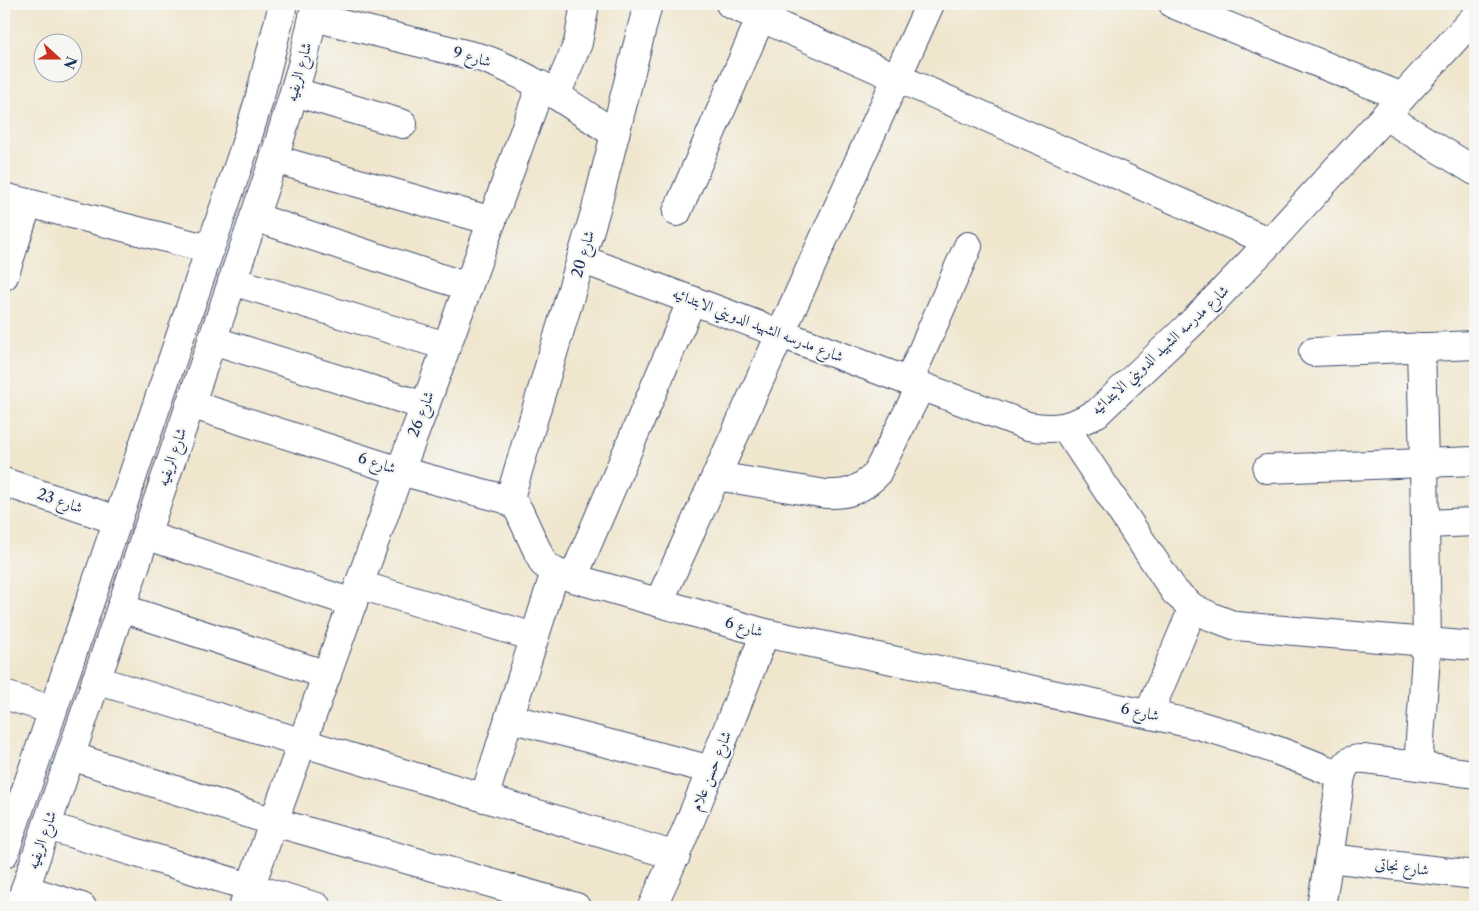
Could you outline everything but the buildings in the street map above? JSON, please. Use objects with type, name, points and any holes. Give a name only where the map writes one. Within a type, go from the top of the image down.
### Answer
[{"type":"street","name":"شارع الريفيه","points":[[4,854],[244,148],[259,100],[282,4]]},
{"type":"street","name":"شارع 26","points":[[247,897],[492,220],[548,90],[578,42],[585,4]]},
{"type":"street","name":"شارع 20","points":[[509,501],[596,209],[648,4]]},
{"type":"street","points":[[730,4],[1270,242]]},
{"type":"street","points":[[659,602],[930,4]]},
{"type":"street","points":[[1173,4],[1394,106],[1473,166]]},
{"type":"street","name":"شارع الريفيه","points":[[22,898],[274,159],[295,92],[314,11]]},
{"type":"street","name":"شارع 9","points":[[314,11],[502,65],[548,90],[615,134]]},
{"type":"street","points":[[677,212],[761,17]]},
{"type":"street","name":"شارع مدرسه الشهيد الدويني الابتدائيه","points":[[582,259],[1028,426],[1046,429],[1065,427],[1097,413],[1197,318],[1270,242],[1475,17]]},
{"type":"street","points":[[295,92],[403,124]]},
{"type":"street","points":[[274,159],[492,220]]},
{"type":"street","points":[[4,276],[16,200],[210,249]]},
{"type":"street","points":[[254,217],[468,287]]},
{"type":"street","points":[[716,476],[826,494],[840,494],[854,491],[876,475],[915,384],[968,246]]},
{"type":"street","points":[[232,281],[446,346]]},
{"type":"street","points":[[484,798],[534,637],[692,300]]},
{"type":"street","points":[[212,340],[425,406]]},
{"type":"street","points":[[1313,352],[1475,345]]},
{"type":"street","points":[[1418,766],[1427,642],[1420,347]]},
{"type":"street","name":"شارع 6","points":[[190,404],[400,471],[509,501]]},
{"type":"street","points":[[1065,427],[1174,592],[1193,608],[1236,626],[1475,646]]},
{"type":"street","points":[[1267,469],[1475,461]]},
{"type":"street","name":"شارع 23","points":[[4,482],[116,520]]},
{"type":"street","points":[[509,501],[519,511],[543,563],[564,575]]},
{"type":"street","points":[[1425,524],[1475,522]]},
{"type":"street","points":[[145,535],[356,594],[534,637]]},
{"type":"street","name":"شارع 6","points":[[564,575],[765,633],[1149,713],[1198,725],[1247,739],[1294,756],[1340,776]]},
{"type":"street","points":[[120,608],[328,675]]},
{"type":"street","points":[[1149,713],[1193,608]]},
{"type":"street","name":"شارع حسن علام","points":[[652,907],[676,856],[712,770],[765,633]]},
{"type":"street","points":[[96,680],[676,856]]},
{"type":"street","points":[[4,695],[53,710]]},
{"type":"street","points":[[509,718],[712,770]]},
{"type":"street","points":[[71,756],[274,822],[576,907]]},
{"type":"street","points":[[1321,907],[1330,858],[1340,776],[1349,761],[1355,758],[1475,774]]},
{"type":"street","points":[[46,826],[247,897],[317,907]]},
{"type":"street","name":"شارع نجاتى","points":[[1330,858],[1475,875]]},
{"type":"street","points":[[22,898],[82,907]]}]
